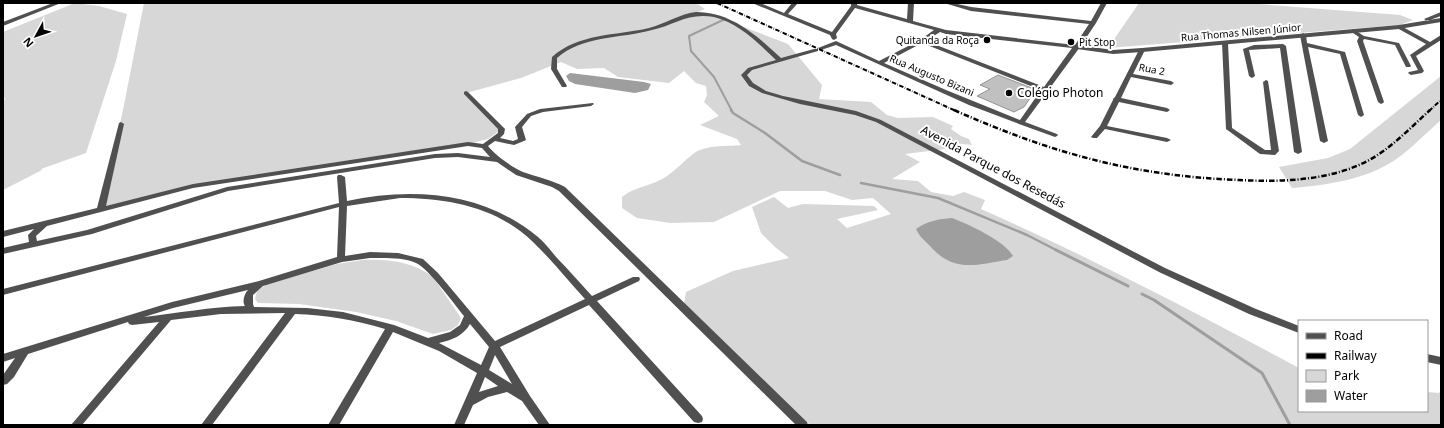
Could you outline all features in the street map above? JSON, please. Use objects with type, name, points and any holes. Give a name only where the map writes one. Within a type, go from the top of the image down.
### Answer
[{"type":"street","points":[[3,24],[58,3]]},
{"type":"street","points":[[755,3],[833,34],[836,43]]},
{"type":"street","points":[[785,15],[795,3]]},
{"type":"street","points":[[910,3],[910,22]]},
{"type":"street","points":[[947,3],[1093,23]]},
{"type":"street","points":[[1021,123],[1044,89],[1077,48],[1104,3]]},
{"type":"street","points":[[833,34],[854,4]]},
{"type":"street","name":"Rua Thomas Nilsen Júnior","points":[[854,4],[939,30],[1113,52],[1399,27],[1441,20]]},
{"type":"street","name":"Rua Thomas Nilsen Júnior","points":[[1408,26],[1441,14]]},
{"type":"street","points":[[564,86],[554,69],[554,58],[560,50],[572,45],[650,29],[689,15],[711,15],[735,23],[751,34],[780,60]]},
{"type":"street","points":[[1399,27],[1430,44]]},
{"type":"street","points":[[879,63],[922,42],[939,30]]},
{"type":"street","points":[[1353,31],[1362,37],[1397,44],[1408,66]]},
{"type":"street","points":[[1302,35],[1306,44],[1324,142]]},
{"type":"street","points":[[1281,37],[1298,152]]},
{"type":"street","points":[[1362,37],[1360,41],[1381,102]]},
{"type":"street","points":[[1410,73],[1421,72],[1413,56],[1441,37]]},
{"type":"street","points":[[922,42],[1044,89]]},
{"type":"street","name":"Avenida Parque dos Resedás","points":[[836,43],[750,68],[744,75],[746,83],[757,90],[773,96],[868,116],[1155,268],[1226,302],[1298,330]]},
{"type":"street","name":"Rua Augusto Bizani","points":[[836,43],[879,63],[1021,123],[1055,135]]},
{"type":"street","points":[[1225,43],[1229,129],[1264,152],[1272,154],[1275,151],[1266,82]]},
{"type":"street","points":[[1306,44],[1343,53],[1361,115]]},
{"type":"street","points":[[1252,76],[1246,49],[1254,47],[1283,46]]},
{"type":"street","points":[[1095,137],[1102,127],[1142,50]]},
{"type":"street","name":"Rua 2","points":[[1129,75],[1172,83]]},
{"type":"street","points":[[466,93],[502,129],[501,134],[484,146]]},
{"type":"street","points":[[1116,99],[1168,110]]},
{"type":"street","points":[[495,139],[514,143],[522,140],[518,128],[529,115],[542,110],[591,104]]},
{"type":"street","points":[[101,208],[121,124]]},
{"type":"street","points":[[1102,127],[1167,140]]},
{"type":"street","points":[[3,234],[101,208],[193,186],[460,145],[476,144],[484,146],[490,154],[503,161],[519,173],[555,185],[562,189],[803,425]]},
{"type":"street","points":[[3,251],[89,232],[198,197],[251,184],[435,156],[478,156],[503,161]]},
{"type":"street","points":[[340,259],[343,204],[341,178]]},
{"type":"street","points":[[161,209],[167,200],[163,193]]},
{"type":"street","points":[[3,292],[343,204],[401,196],[442,197],[480,206],[510,220],[536,240],[589,301],[698,419]]},
{"type":"street","points":[[34,245],[32,235],[46,222]]},
{"type":"street","points":[[3,358],[172,305],[260,284],[340,259],[370,255],[398,256],[420,261],[435,275],[494,346],[526,399],[545,425]]},
{"type":"street","points":[[459,425],[494,346],[636,279]]},
{"type":"street","points":[[251,309],[248,304],[248,298],[260,284]]},
{"type":"street","points":[[76,425],[169,318],[172,305]]},
{"type":"street","points":[[112,325],[214,311],[251,309],[351,316],[391,327],[428,341],[484,370],[526,399]]},
{"type":"street","points":[[206,425],[292,311]]},
{"type":"street","points":[[428,341],[444,339],[456,333],[465,325],[469,316]]},
{"type":"street","points":[[333,425],[391,327]]},
{"type":"street","points":[[3,381],[10,374],[24,351]]},
{"type":"street","points":[[1428,358],[1441,360]]},
{"type":"street","points":[[469,402],[485,394],[509,387]]},
{"type":"green space","points":[[75,3],[99,6],[127,14],[116,61],[86,153],[41,169],[42,170],[3,190],[3,102],[5,99],[3,95],[3,32]]},
{"type":"green space","points":[[144,3],[696,3],[705,9],[693,14],[718,17],[788,44],[822,85],[819,99],[871,102],[887,115],[898,118],[933,117],[953,126],[951,129],[961,136],[969,139],[972,145],[943,142],[945,149],[905,154],[920,162],[892,179],[918,181],[931,192],[953,196],[964,192],[985,200],[981,209],[1062,246],[1298,367],[1298,412],[1428,412],[1428,392],[1439,393],[1441,390],[1441,425],[810,425],[684,304],[686,292],[733,271],[789,258],[761,233],[752,207],[774,197],[788,208],[803,204],[874,206],[878,210],[837,219],[847,228],[891,214],[873,198],[852,200],[825,191],[780,191],[714,222],[670,223],[637,218],[622,208],[622,197],[627,193],[662,179],[698,151],[716,146],[741,145],[737,139],[700,125],[719,116],[704,102],[707,95],[706,86],[696,83],[684,71],[669,83],[618,77],[604,68],[577,69],[561,62],[521,78],[466,93],[502,129],[488,139],[468,144],[193,186],[101,208],[123,110]]},
{"type":"green space","points":[[1139,3],[1245,3],[1400,15],[1413,20],[1400,25],[1108,48]]},
{"type":"green space","points":[[1441,76],[1441,120],[1401,156],[1383,167],[1358,177],[1332,183],[1292,188],[1279,167],[1328,158],[1350,149]]},
{"type":"green space","points":[[362,260],[381,260],[408,264],[417,267],[433,277],[461,318],[458,325],[451,330],[433,334],[396,321],[356,312],[299,304],[258,303],[255,299],[257,291],[267,284],[337,264]]},
{"type":"water","points":[[570,73],[651,84],[648,90],[635,93],[575,84],[569,81],[566,76]]},
{"type":"water","points":[[952,218],[967,224],[994,239],[1009,250],[1013,256],[1007,260],[985,264],[966,265],[956,264],[939,255],[920,236],[916,229],[933,221]]},
{"type":"building","name":"Colégio Photon","points":[[998,75],[1037,91],[1033,94],[1024,107],[1014,112],[977,96],[990,89],[980,85]]},
{"type":"waterway","points":[[723,20],[689,36],[691,51],[714,77],[732,111]]},
{"type":"waterway","points":[[731,110],[733,113],[765,133],[802,161],[840,175]]},
{"type":"waterway","points":[[861,183],[938,198],[1027,235],[1058,251]]},
{"type":"waterway","points":[[1058,251],[1128,286]]},
{"type":"waterway","points":[[1142,294],[1154,300],[1262,373],[1290,425]]},
{"type":"railway","points":[[717,3],[956,111]]},
{"type":"railway","points":[[1429,111],[1441,100]]},
{"type":"railway","points":[[954,110],[1025,139],[1093,160],[1163,173],[1200,178],[1269,181],[1315,177],[1359,165],[1388,148],[1430,110]]},
{"type":"place","name":"Quitanda da Roça","points":[[987,40]]},
{"type":"place","name":"Pit Stop","points":[[1071,42]]},
{"type":"place","name":"Colégio Photon","points":[[1009,93]]}]
